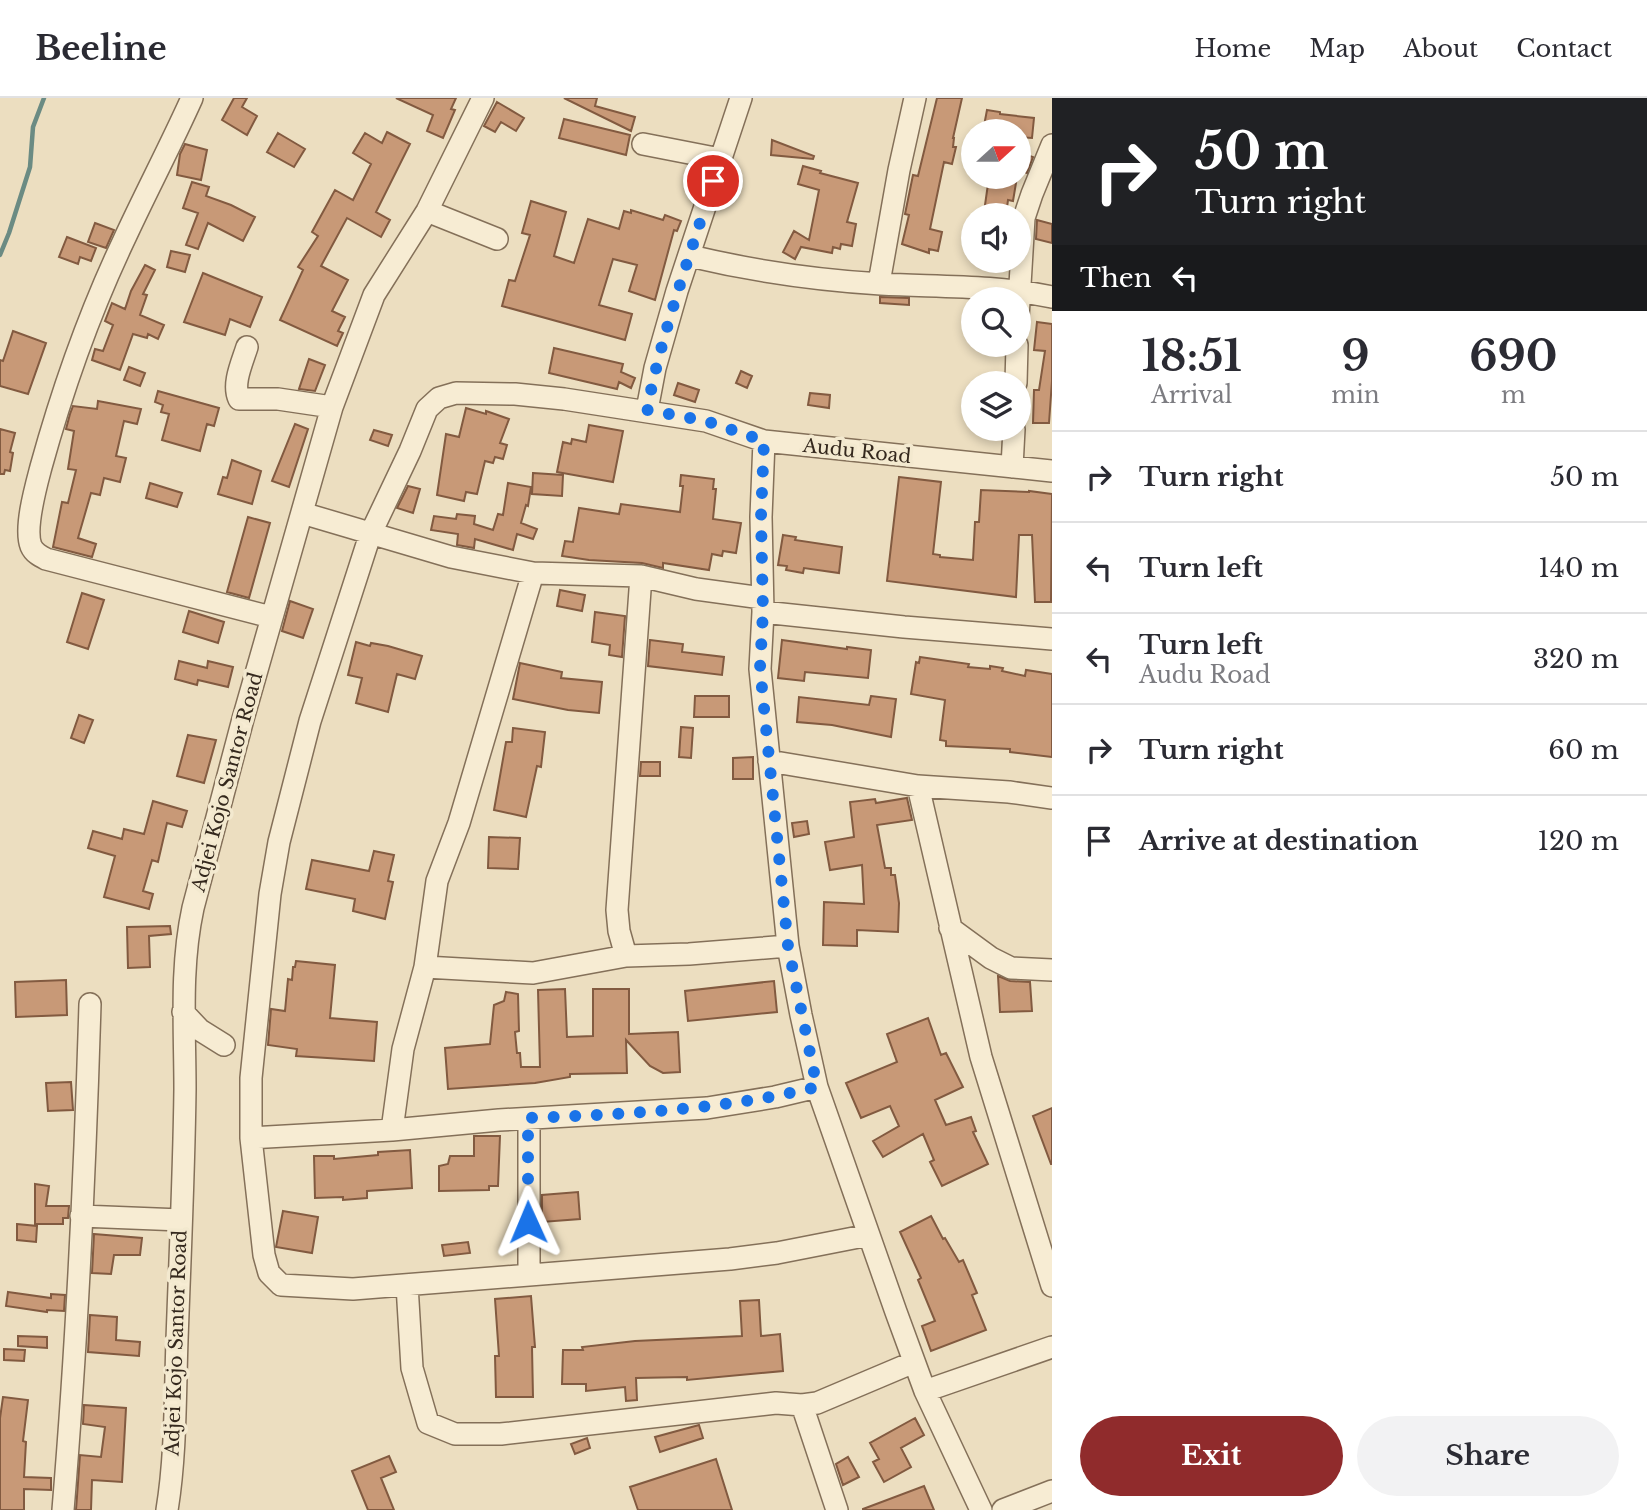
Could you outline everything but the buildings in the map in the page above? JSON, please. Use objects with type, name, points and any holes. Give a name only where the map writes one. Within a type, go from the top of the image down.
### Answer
[{"type":"street","points":[[192,98],[122,244],[87,328],[53,422],[31,502],[30,543],[35,553],[46,559],[271,617]]},
{"type":"street","name":"Adjei Kojo Santor Road","points":[[167,1510],[174,1419],[185,1087],[183,1012],[188,930],[271,617],[332,407],[374,295],[427,211],[483,98]]},
{"type":"street","points":[[647,410],[655,368],[677,291],[741,98]]},
{"type":"street","points":[[879,284],[915,98]]},
{"type":"street","points":[[643,144],[720,159]]},
{"type":"street","points":[[1020,287],[1024,218],[1052,145]]},
{"type":"street","points":[[427,211],[497,239]]},
{"type":"street","points":[[690,256],[782,275],[879,284],[961,287]]},
{"type":"street","points":[[1031,292],[1052,297]]},
{"type":"street","points":[[247,347],[236,384],[239,399],[278,399],[332,407]]},
{"type":"street","name":"Audu Road","points":[[370,535],[427,409],[439,398],[456,393],[515,394],[647,410],[706,421],[764,441],[1052,471]]},
{"type":"street","points":[[764,441],[760,668],[788,946],[817,1087],[925,1391],[981,1510]]},
{"type":"street","points":[[1012,467],[1013,441]]},
{"type":"street","points":[[302,513],[451,557],[533,573],[641,576],[762,605],[904,627],[1052,639]]},
{"type":"street","points":[[370,535],[310,721],[279,842],[270,894],[253,1052],[251,1138],[264,1255],[269,1273],[281,1285],[353,1289],[730,1259],[869,1235]]},
{"type":"street","points":[[391,1130],[403,1049],[425,967],[437,881],[459,823],[533,573]]},
{"type":"street","points":[[626,956],[617,911],[641,576]]},
{"type":"street","points":[[769,761],[918,786],[1009,792],[1052,799]]},
{"type":"street","points":[[918,786],[981,1057],[1052,1286]]},
{"type":"street","points":[[950,928],[991,958],[1011,968],[1052,970]]},
{"type":"street","points":[[425,967],[533,973],[626,956],[788,946]]},
{"type":"street","points":[[62,1510],[74,1372],[86,1154],[90,1004]]},
{"type":"street","points":[[183,1012],[200,1030],[224,1045]]},
{"type":"street","points":[[251,1138],[707,1108],[817,1087]]},
{"type":"street","points":[[528,1118],[529,1275]]},
{"type":"street","points":[[81,1216],[181,1220]]},
{"type":"street","points":[[407,1285],[412,1368],[428,1423],[454,1434],[501,1434],[776,1403],[802,1405],[830,1398],[914,1362]]},
{"type":"street","points":[[925,1391],[1052,1347]]},
{"type":"street","points":[[802,1405],[837,1510]]},
{"type":"street","points":[[1003,1510],[1052,1491]]},
{"type":"waterway","points":[[0,255],[30,167],[33,127],[44,98]]},
{"type":"route","points":[[528,1222],[528,1118],[707,1108],[817,1087],[788,946],[760,668],[764,441],[706,421],[647,410],[655,368],[677,291],[713,181]]}]
